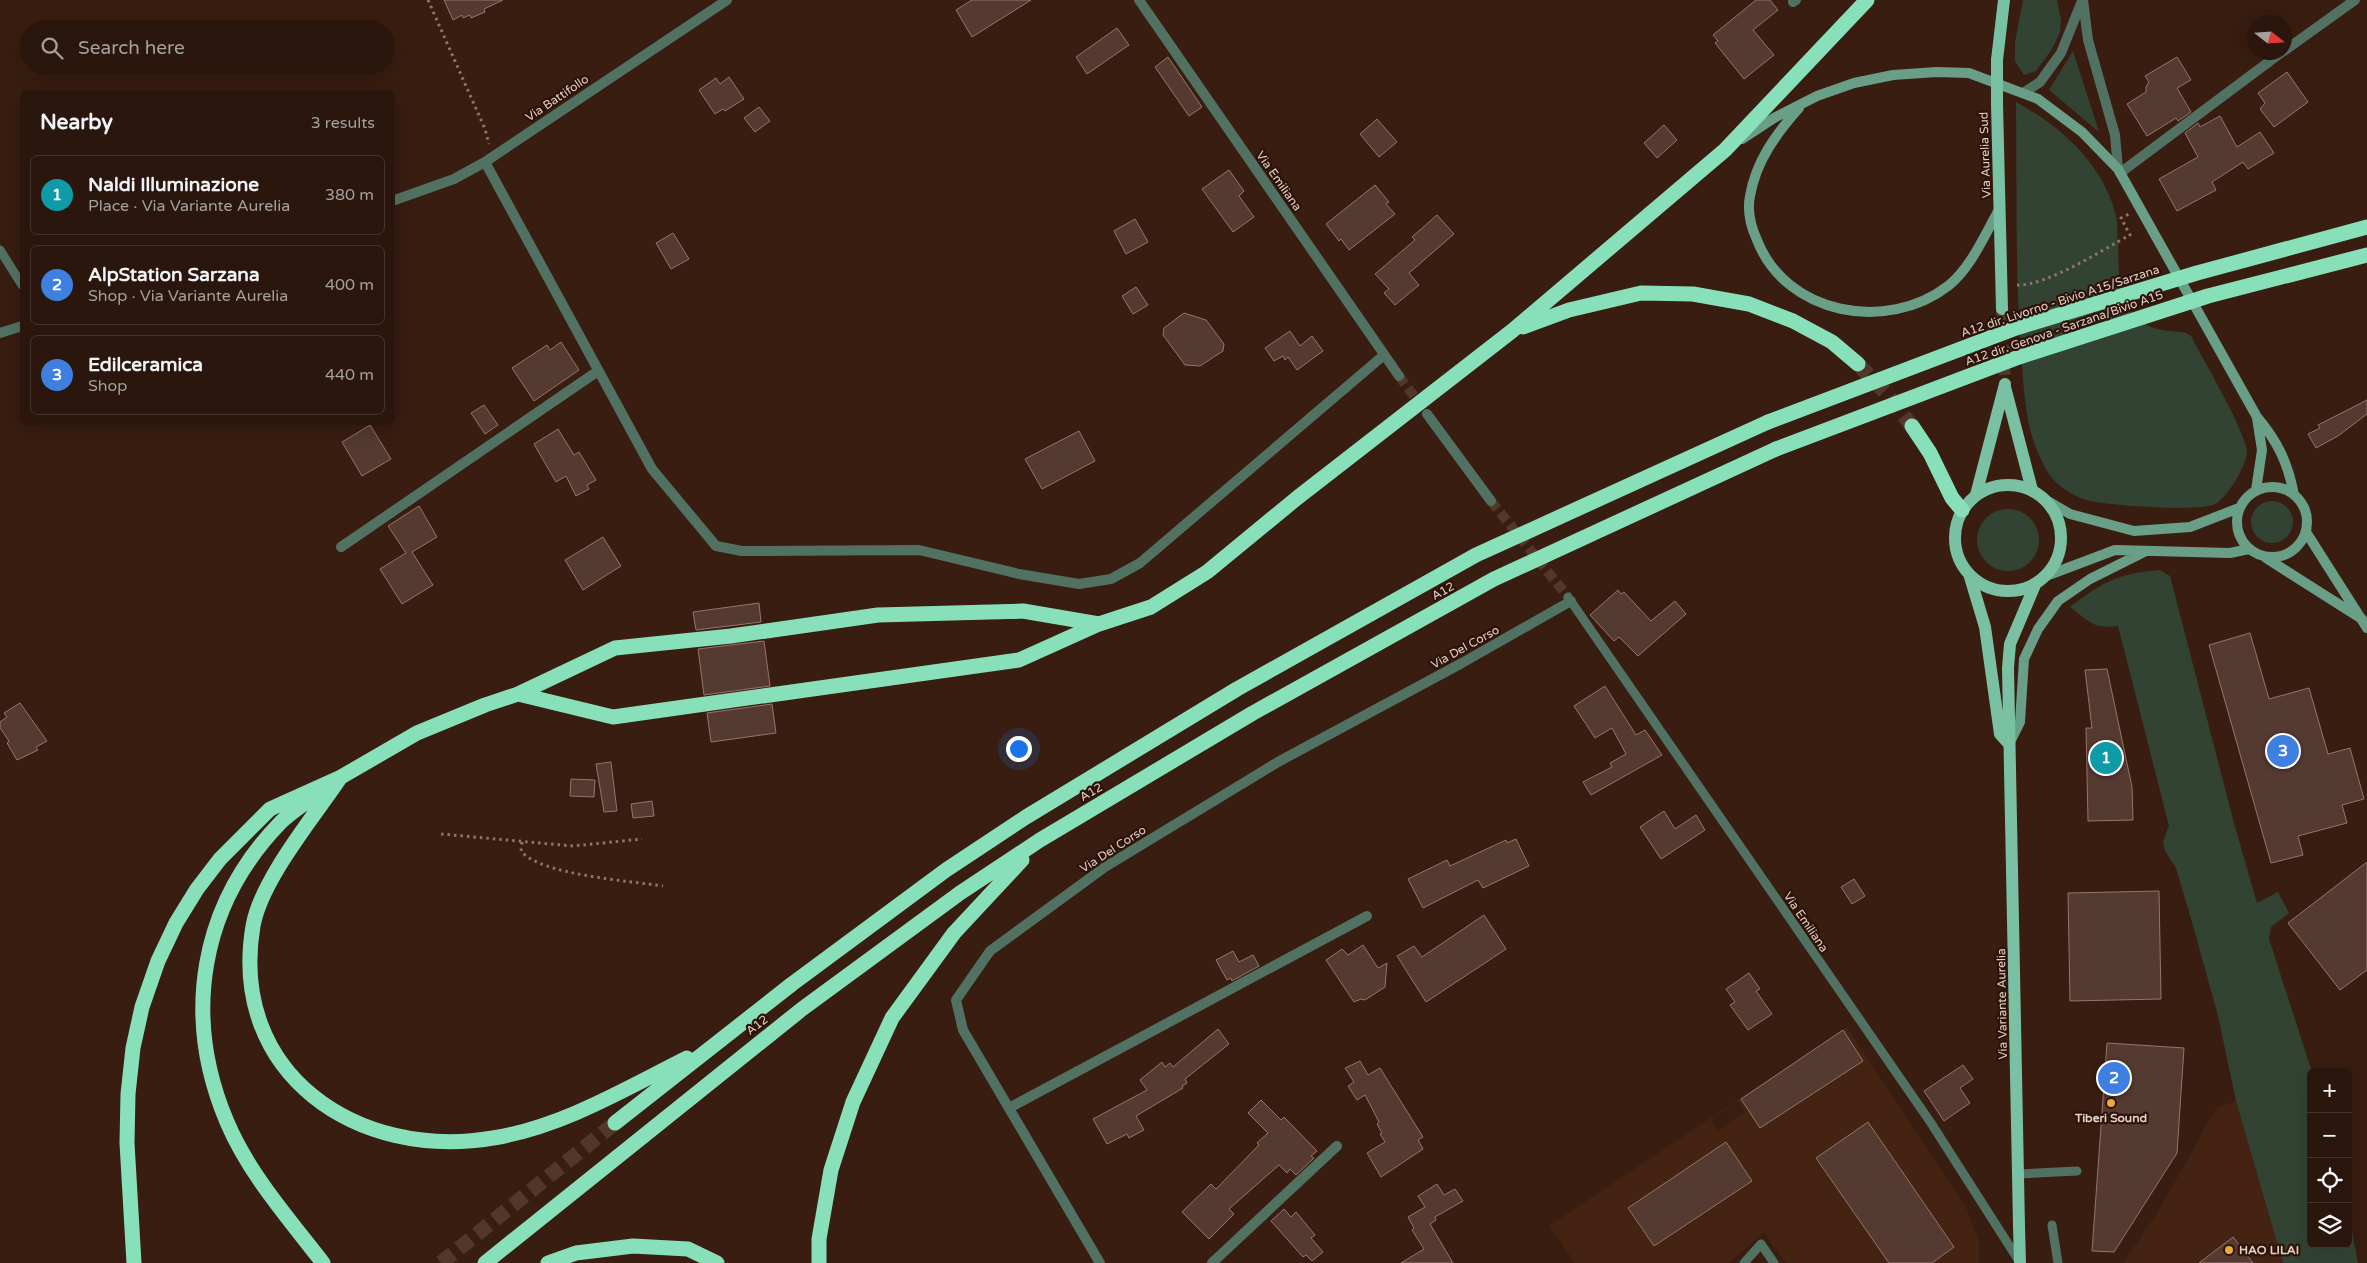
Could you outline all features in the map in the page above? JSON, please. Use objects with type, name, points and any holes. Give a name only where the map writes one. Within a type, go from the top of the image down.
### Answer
[{"type":"highway","points":[[518,694],[613,716],[1019,660],[1099,624],[1151,607],[1207,572],[1297,498],[1512,331],[1725,150],[1867,0]]},
{"type":"highway","name":"A12 dir. Livorno - Bivio A15/Sarzana","points":[[1768,422],[2016,328],[2197,273],[2367,227]]},
{"type":"highway","name":"A12 dir. Genova - Sarzana/Bivio A15","points":[[1776,450],[2018,357],[2208,296],[2367,255]]},
{"type":"highway","points":[[1512,331],[1569,310],[1641,292],[1693,294],[1749,304],[1793,320],[1832,342],[1858,364]]},
{"type":"highway","name":"A12","points":[[615,1123],[792,984],[946,870],[1026,817],[1237,689],[1476,555],[1768,422]]},
{"type":"highway","points":[[1912,426],[1930,453],[1952,498],[1962,510]]},
{"type":"highway","name":"A12","points":[[485,1263],[802,1009],[960,893],[1040,840],[1253,713],[1494,579],[1776,450]]},
{"type":"highway","points":[[134,1263],[127,1143],[128,1094],[133,1048],[142,1007],[158,961],[176,923],[197,889],[220,859],[270,809],[340,777],[417,733],[477,708],[518,694],[615,648],[731,636],[878,615],[1023,611],[1099,624]]},
{"type":"highway","points":[[340,777],[265,888],[253,926],[251,960],[253,995],[263,1028],[279,1059],[301,1087],[332,1112],[367,1129],[404,1139],[449,1143],[493,1138],[530,1130],[574,1113],[716,1043]]},
{"type":"highway","points":[[323,1263],[249,1162],[228,1124],[204,1047],[202,1011],[204,976],[212,940],[222,910],[237,879],[258,849],[283,821],[340,777]]},
{"type":"highway","points":[[819,1263],[819,1239],[831,1170],[853,1102],[892,1018],[954,933],[1040,840]]},
{"type":"highway","points":[[548,1263],[576,1253],[633,1246],[688,1249],[717,1263]]},
{"type":"main road","name":"Via Aurelia Sud","points":[[2002,309],[1997,60],[2004,0]]},
{"type":"main road","points":[[1725,150],[1774,118],[1817,96],[1854,83],[1893,75],[1937,72],[1969,73],[2038,99],[2082,132],[2119,171],[2257,417],[2273,436],[2289,469],[2294,495],[2305,512],[2306,532],[2364,624]]},
{"type":"main road","points":[[1803,104],[1776,135],[1762,158],[1750,197],[1750,224],[1762,255],[1781,279],[1812,301],[1841,310],[1875,312],[1904,308],[1931,298],[1949,285],[1967,268],[2000,208]]},
{"type":"main road","points":[[1976,495],[2005,384],[2032,490]]},
{"type":"main road","points":[[2256,490],[2262,450],[2257,417]]},
{"type":"main road","points":[[2239,508],[2190,527],[2134,531],[2070,514],[2032,490],[2017,485],[2001,484],[1976,495],[1962,510],[1956,524],[1954,538],[1959,559],[1970,576],[1985,587],[2001,592],[2019,591],[2035,584],[2046,576],[2115,550],[2230,553],[2249,549]]},
{"type":"main road","points":[[2294,495],[2276,487],[2256,490],[2239,508],[2237,530],[2242,541],[2249,549],[2265,557],[2364,624]]},
{"type":"main road","points":[[2046,500],[2056,515],[2061,531],[2061,549],[2056,563],[2046,576]]},
{"type":"main road","points":[[2265,557],[2276,557],[2295,549],[2306,532]]},
{"type":"main road","points":[[2009,744],[2020,722],[2024,658],[2038,629],[2058,601],[2090,579],[2146,551]]},
{"type":"main road","name":"Via Variante Aurelia","points":[[1970,576],[1985,627],[2000,734],[2009,744]]},
{"type":"main road","name":"Via Variante Aurelia","points":[[2020,1263],[2008,668],[2010,644],[2035,584]]},
{"type":"street","name":"Via Battifollo","points":[[395,200],[454,178],[485,162],[727,0]]},
{"type":"street","name":"Via Emiliana","points":[[1139,0],[1399,376]]},
{"type":"street","points":[[2024,93],[2040,82],[2061,53],[2083,0]]},
{"type":"street","points":[[2083,0],[2088,40],[2115,135],[2119,171],[2272,60]]},
{"type":"street","points":[[2292,45],[2354,0]]},
{"type":"street","points":[[485,162],[652,469],[716,546],[742,551],[919,550],[1019,574],[1080,584],[1111,579],[1140,563],[1384,355]]},
{"type":"street","points":[[0,333],[20,327]]},
{"type":"street","points":[[341,547],[598,371]]},
{"type":"street","points":[[1427,414],[1492,501]]},
{"type":"street","name":"Via Del Corso","points":[[1100,1263],[963,1030],[956,1000],[990,950],[1105,867],[1278,762],[1462,663],[1570,599]]},
{"type":"street","points":[[1009,1108],[1367,916]]},
{"type":"street","points":[[1212,1263],[1337,1146]]},
{"type":"lane","points":[[0,250],[20,281]]},
{"type":"lane","name":"Via Emiliana","points":[[1570,599],[1931,1123],[2020,1263]]},
{"type":"lane","points":[[2019,1174],[2077,1171]]},
{"type":"lane","points":[[2052,1225],[2058,1263]]},
{"type":"lane","points":[[1744,1263],[1761,1244],[1774,1263]]},
{"type":"path","points":[[428,0],[485,129],[489,144],[485,162]]},
{"type":"path","points":[[2001,285],[2030,286],[2114,244],[2130,235],[2121,218],[2141,208]]},
{"type":"path","points":[[441,834],[573,846],[642,838]]},
{"type":"path","points":[[522,842],[521,851],[526,857],[548,868],[663,886]]},
{"type":"shaded area","points":[[1847,1027],[1966,1207],[1980,1245],[1979,1263],[1932,1263],[1954,1247],[1868,1122],[1816,1158],[1889,1263],[1786,1263],[1764,1232],[1729,1263],[1575,1263],[1549,1226]],"holes":[[[1738,1101],[1745,1112],[1718,1130],[1711,1120]],[[1726,1143],[1752,1181],[1654,1246],[1628,1208]]]},
{"type":"shaded area","points":[[2236,1101],[2283,1263],[2253,1263],[2232,1237],[2199,1263],[2123,1263],[2162,1205],[2216,1108]]},
{"type":"green space","points":[[2023,0],[2057,0],[2061,19],[2060,32],[2052,49],[2036,71],[2024,75],[2015,61],[2015,42]]},
{"type":"green space","points":[[2073,51],[2099,132],[2049,90]]},
{"type":"green space","points":[[2016,102],[2063,134],[2077,147],[2100,177],[2109,194],[2115,212],[2120,278],[2125,301],[2130,310],[2138,319],[2153,328],[2186,333],[2191,336],[2232,412],[2245,442],[2247,452],[2240,472],[2231,487],[2217,503],[2208,506],[2176,508],[2090,501],[2073,495],[2059,485],[2047,471],[2030,430],[2024,390],[2017,258]]},
{"type":"green space","points":[[2272,501],[2287,507],[2293,522],[2287,537],[2272,543],[2257,537],[2251,522],[2257,507]]},
{"type":"green space","points":[[2008,509],[2020,512],[2030,518],[2036,528],[2039,540],[2036,552],[2030,562],[2020,568],[2008,571],[1996,568],[1986,562],[1980,552],[1977,540],[1980,528],[1986,518],[1996,512]]},
{"type":"green space","points":[[2160,570],[2170,576],[2234,823],[2257,903],[2278,892],[2289,913],[2271,927],[2269,939],[2311,1068],[2307,1068],[2307,1248],[2352,1248],[2352,1231],[2358,1263],[2283,1263],[2236,1101],[2218,1016],[2194,929],[2176,868],[2165,851],[2163,841],[2169,826],[2118,626],[2097,625],[2070,607],[2092,591],[2112,580],[2145,571]]},
{"type":"building","points":[[444,0],[503,0],[484,9],[485,12],[471,18],[470,15],[463,18],[462,15],[453,20]]},
{"type":"building","points":[[972,0],[1031,0],[972,37],[956,10]]},
{"type":"building","points":[[1756,0],[1770,0],[1778,10],[1753,30],[1774,55],[1744,79],[1715,43],[1718,41],[1713,35]]},
{"type":"building","points":[[1117,28],[1129,45],[1087,74],[1076,57]]},
{"type":"building","points":[[1168,57],[1202,107],[1189,116],[1155,67]]},
{"type":"building","points":[[2177,57],[2191,80],[2177,88],[2191,112],[2178,121],[2176,118],[2147,136],[2127,104],[2146,92],[2149,82],[2145,76]]},
{"type":"building","points":[[2287,72],[2308,102],[2274,127],[2260,109],[2265,103],[2258,93]]},
{"type":"building","points":[[729,77],[744,99],[725,111],[723,109],[715,114],[699,90],[716,78],[720,84]]},
{"type":"building","points":[[759,107],[770,121],[755,132],[744,118]]},
{"type":"building","points":[[2220,116],[2237,147],[2260,132],[2274,153],[2248,169],[2243,162],[2212,182],[2216,190],[2177,211],[2159,179],[2198,157],[2185,133],[2198,123],[2200,127]]},
{"type":"building","points":[[1377,119],[1397,142],[1379,157],[1360,134]]},
{"type":"building","points":[[1664,125],[1677,140],[1657,158],[1644,143]]},
{"type":"building","points":[[1229,170],[1244,191],[1239,196],[1254,217],[1233,232],[1202,189]]},
{"type":"building","points":[[1375,185],[1389,202],[1386,204],[1395,214],[1349,250],[1341,239],[1339,241],[1326,224]]},
{"type":"building","points":[[1437,215],[1454,234],[1409,273],[1419,285],[1395,305],[1384,293],[1389,289],[1375,274],[1415,240],[1412,237]]},
{"type":"building","points":[[1135,219],[1148,242],[1126,254],[1114,231]]},
{"type":"building","points":[[673,233],[689,259],[671,269],[656,243]]},
{"type":"building","points":[[1136,287],[1148,305],[1133,314],[1122,296]]},
{"type":"building","points":[[1184,313],[1206,320],[1224,344],[1223,351],[1200,366],[1185,365],[1163,335],[1164,328]]},
{"type":"building","points":[[1290,331],[1300,346],[1312,336],[1323,351],[1297,370],[1288,357],[1285,360],[1283,356],[1274,361],[1265,348]]},
{"type":"building","points":[[561,342],[579,370],[534,401],[512,368],[547,345],[550,350]]},
{"type":"building","points":[[2367,400],[2367,414],[2338,436],[2316,448],[2308,434],[2320,428],[2318,425]]},
{"type":"building","points":[[484,405],[498,425],[485,434],[471,413]]},
{"type":"building","points":[[370,425],[391,459],[362,476],[342,442]]},
{"type":"building","points":[[558,429],[574,455],[579,452],[596,480],[587,485],[589,489],[576,496],[566,476],[556,482],[534,444]]},
{"type":"building","points":[[1079,431],[1095,461],[1042,489],[1025,459]]},
{"type":"building","points":[[419,506],[437,537],[412,552],[433,585],[402,604],[380,569],[406,553],[388,526]]},
{"type":"building","points":[[603,537],[621,566],[583,590],[565,560]]},
{"type":"building","points":[[1618,590],[1621,594],[1624,592],[1651,621],[1675,601],[1686,614],[1638,656],[1619,637],[1614,641],[1590,615]]},
{"type":"building","points":[[759,603],[761,622],[696,630],[693,612]]},
{"type":"building","points":[[2250,633],[2269,699],[2309,688],[2328,754],[2350,748],[2364,799],[2342,805],[2347,823],[2298,836],[2303,855],[2271,863],[2209,645]]},
{"type":"building","points":[[764,641],[770,686],[704,695],[698,649]]},
{"type":"building","points":[[2107,669],[2132,787],[2133,820],[2088,821],[2086,728],[2092,728],[2085,670]]},
{"type":"building","points":[[1605,686],[1636,735],[1645,730],[1662,755],[1591,795],[1583,782],[1612,767],[1610,763],[1626,754],[1612,728],[1595,738],[1574,706]]},
{"type":"building","points":[[20,703],[47,741],[36,747],[38,750],[17,760],[7,743],[9,741],[0,728],[0,722],[7,717],[4,713]]},
{"type":"building","points":[[772,704],[776,733],[711,742],[707,713]]},
{"type":"building","points":[[611,762],[617,811],[604,812],[596,764]]},
{"type":"building","points":[[571,779],[595,780],[594,797],[570,796]]},
{"type":"building","points":[[652,801],[654,816],[633,818],[631,804]]},
{"type":"building","points":[[1664,811],[1675,829],[1696,815],[1705,830],[1661,859],[1640,827]]},
{"type":"building","points":[[1516,839],[1529,866],[1483,888],[1478,880],[1423,908],[1408,879],[1447,860],[1450,866],[1506,840],[1507,843]]},
{"type":"building","points":[[2367,862],[2367,970],[2340,990],[2288,923]]},
{"type":"building","points":[[1854,879],[1865,896],[1852,904],[1841,887]]},
{"type":"building","points":[[2159,891],[2161,999],[2070,1001],[2068,893]]},
{"type":"building","points":[[1484,915],[1506,949],[1426,1002],[1397,956],[1414,946],[1422,957]]},
{"type":"building","points":[[1363,945],[1378,968],[1387,963],[1385,987],[1365,1000],[1361,999],[1354,1002],[1326,960],[1342,949],[1348,955]]},
{"type":"building","points":[[1233,951],[1239,962],[1253,955],[1259,966],[1232,981],[1231,978],[1227,980],[1216,960]]},
{"type":"building","points":[[1749,973],[1760,989],[1756,991],[1772,1014],[1748,1030],[1730,1005],[1735,1002],[1726,989]]},
{"type":"building","points":[[1218,1029],[1229,1044],[1185,1079],[1187,1083],[1182,1086],[1183,1088],[1136,1116],[1144,1130],[1129,1138],[1127,1134],[1107,1144],[1093,1119],[1147,1090],[1140,1080],[1162,1062],[1165,1067],[1170,1063],[1173,1067]]},
{"type":"building","points":[[1843,1030],[1863,1061],[1760,1128],[1741,1099]]},
{"type":"building","points":[[2107,1043],[2184,1048],[2177,1153],[2114,1252],[2092,1251]]},
{"type":"building","points":[[1360,1061],[1368,1075],[1380,1068],[1423,1137],[1418,1140],[1423,1149],[1381,1177],[1367,1153],[1385,1142],[1377,1124],[1379,1122],[1365,1095],[1357,1100],[1348,1086],[1354,1082],[1345,1068]]},
{"type":"building","points":[[1963,1065],[1973,1079],[1960,1088],[1970,1103],[1944,1121],[1924,1091]]},
{"type":"building","points":[[1261,1100],[1281,1120],[1284,1117],[1317,1151],[1311,1156],[1314,1158],[1296,1175],[1290,1169],[1287,1173],[1279,1165],[1229,1209],[1234,1214],[1209,1239],[1182,1212],[1211,1184],[1216,1189],[1259,1145],[1257,1143],[1268,1133],[1248,1113]]},
{"type":"building","points":[[1868,1122],[1954,1247],[1932,1263],[1889,1263],[1816,1158]]},
{"type":"building","points":[[1726,1142],[1752,1181],[1654,1246],[1628,1208]]},
{"type":"building","points":[[1437,1184],[1444,1195],[1455,1189],[1463,1201],[1435,1217],[1436,1220],[1430,1224],[1453,1263],[1401,1263],[1424,1249],[1412,1230],[1414,1228],[1408,1217],[1425,1207],[1418,1196]]},
{"type":"building","points":[[1284,1209],[1291,1217],[1296,1212],[1315,1235],[1311,1238],[1323,1252],[1312,1261],[1306,1255],[1303,1257],[1271,1221]]},
{"type":"building","name":"HAO LILAI","points":[[2233,1237],[2253,1263],[2199,1263]]},
{"type":"tunnel","points":[[2002,309],[2005,384]]},
{"type":"tunnel","points":[[1858,364],[1885,392],[1912,426]]},
{"type":"tunnel","points":[[1399,376],[1422,407]]},
{"type":"tunnel","points":[[1491,501],[1568,597]]},
{"type":"tunnel","points":[[441,1263],[615,1123]]},
{"type":"place","name":"Edilceramica","points":[[2283,751]]},
{"type":"place","name":"Naldi Illuminazione","points":[[2106,758]]},
{"type":"place","name":"AlpStation Sarzana","points":[[2114,1078]]},
{"type":"place","name":"Tiberi Sound","points":[[2111,1103]]},
{"type":"place","name":"HAO LILAI","points":[[2229,1250]]}]
